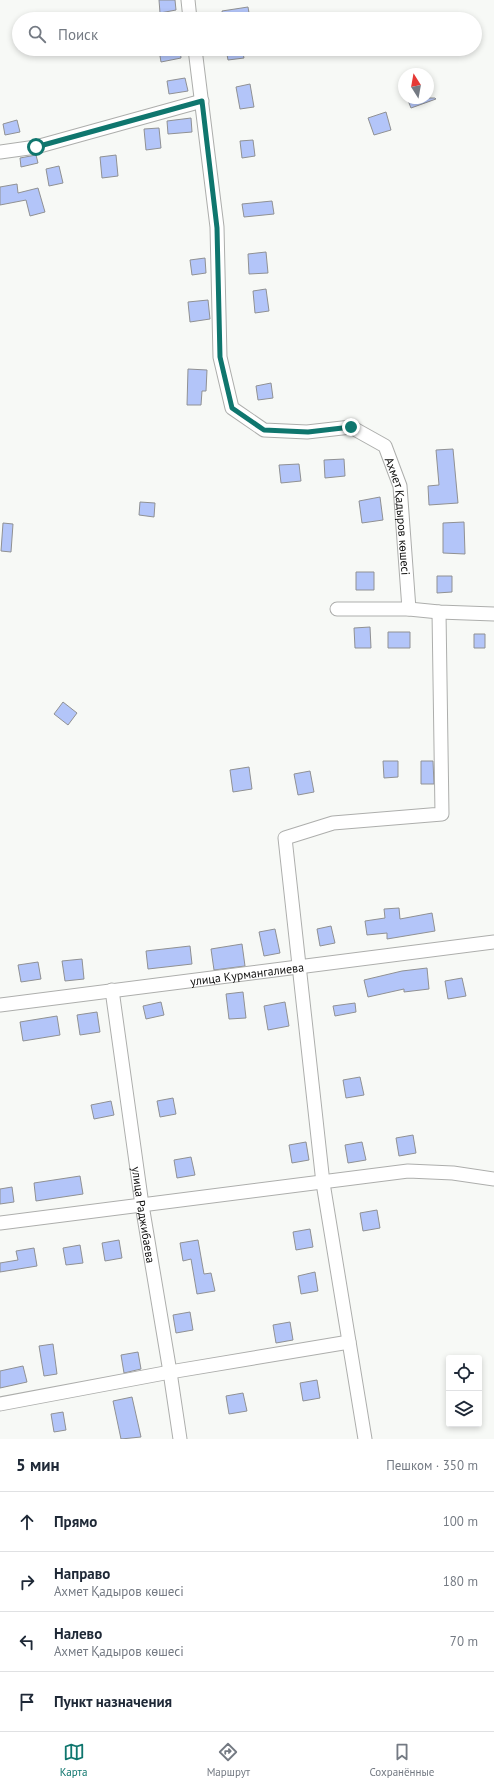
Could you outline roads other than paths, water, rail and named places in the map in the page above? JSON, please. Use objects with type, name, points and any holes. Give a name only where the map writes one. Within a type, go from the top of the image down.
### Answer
[{"type":"street","points":[[188,0],[189,12]]},
{"type":"street","name":"Ахмет Қадыров көшесі","points":[[196,56],[217,228],[220,357],[232,408],[264,430],[308,432],[351,427],[385,446],[400,486],[408,609]]},
{"type":"street","points":[[0,152],[36,147],[202,101]]},
{"type":"street","points":[[337,609],[408,609],[494,614]]},
{"type":"street","points":[[365,1439],[323,1183],[285,838],[333,823],[442,814],[439,612]]},
{"type":"street","name":"улица Курмангалиева","points":[[0,1005],[494,942]]},
{"type":"street","name":"улица Раджибаева","points":[[112,990],[142,1205],[180,1439]]},
{"type":"street","points":[[0,1223],[408,1171],[453,1173],[494,1179]]},
{"type":"street","points":[[0,1404],[170,1372],[349,1342]]}]
